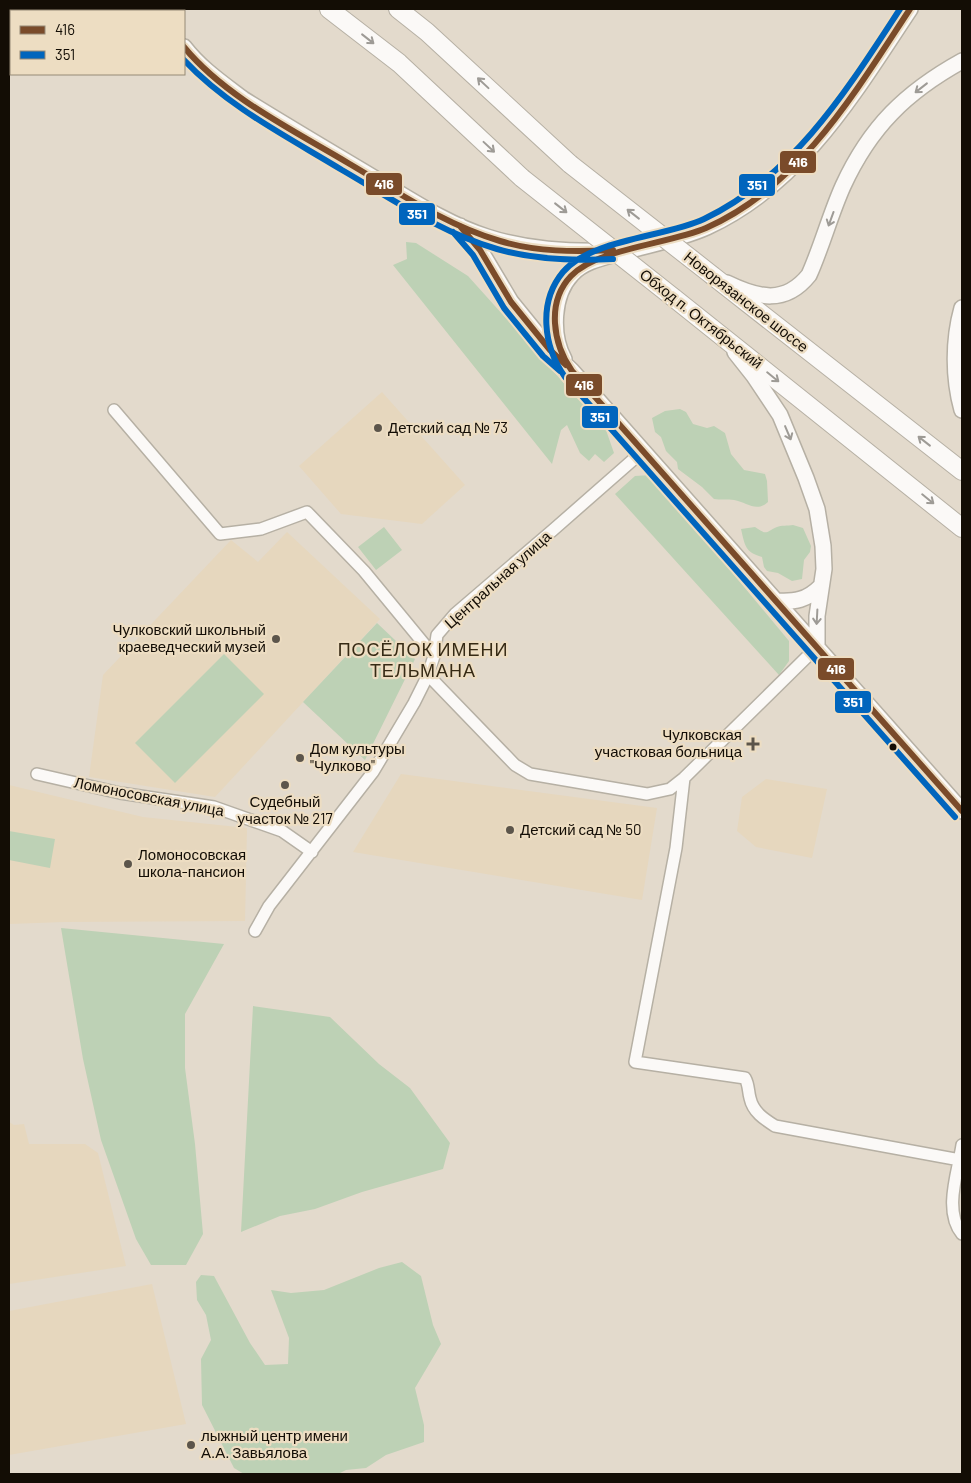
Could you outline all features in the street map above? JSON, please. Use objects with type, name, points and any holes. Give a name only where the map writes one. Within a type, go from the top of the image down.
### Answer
[{"type":"highway","name":"Обход п. Октябрьский","points":[[329,9],[399,63],[522,178],[722,335],[962,528]]},
{"type":"highway","name":"Новорязанское шоссе","points":[[398,9],[427,32],[570,164],[962,471]]},
{"type":"main road","points":[[572,371],[559,350],[555,327],[559,298],[566,282],[577,269],[598,259],[706,228],[749,203],[786,174],[811,149],[841,112],[910,9]]},
{"type":"main road","points":[[185,48],[217,80],[244,99],[412,201],[460,226],[486,237],[533,248],[586,251],[637,248]]},
{"type":"main road","points":[[713,276],[759,295],[776,296],[790,293],[801,285],[809,275],[842,188],[864,146],[882,122],[900,104],[929,82],[962,62]]},
{"type":"main road","points":[[460,226],[480,250],[510,302],[550,350],[572,371],[962,811]]},
{"type":"main road","points":[[962,308],[956,347],[956,375],[962,410]]},
{"type":"main road","points":[[722,335],[754,376],[780,415],[817,510],[823,546],[824,569],[817,616],[817,647]]},
{"type":"main road","points":[[777,601],[799,601],[807,598],[820,587]]},
{"type":"street","points":[[114,410],[220,534],[261,529],[307,512],[364,571],[434,656]]},
{"type":"street","name":"Центральная улица","points":[[255,931],[269,906],[373,772],[428,676],[438,635],[455,614],[642,451]]},
{"type":"street","points":[[428,676],[514,765],[530,774],[647,794],[670,789],[684,778],[817,647]]},
{"type":"street","name":"Ломоносовская улица","points":[[37,774],[120,793],[214,807],[282,831],[312,852]]},
{"type":"street","points":[[684,778],[676,848],[635,1062],[745,1078],[748,1083],[750,1100],[758,1115],[775,1126],[960,1160]]},
{"type":"street","points":[[962,1145],[952,1204],[952,1215],[962,1234]]},
{"type":"shaded area","name":"Детский сад № 73","points":[[382,392],[465,485],[422,524],[341,514],[299,466]]},
{"type":"shaded area","points":[[287,532],[380,619],[215,797],[89,777],[103,675],[231,540],[258,562]]},
{"type":"shaded area","name":"Детский сад № 50","points":[[401,774],[657,808],[642,900],[353,852]]},
{"type":"shaded area","points":[[766,779],[827,789],[812,858],[756,847],[737,831],[742,797]]},
{"type":"shaded area","name":"Ломоносовская школа-пансион","points":[[9,785],[143,817],[247,828],[245,921],[9,924]]},
{"type":"shaded area","points":[[9,1122],[14,1125],[24,1124],[29,1144],[85,1144],[98,1153],[126,1266],[9,1284]]},
{"type":"shaded area","points":[[152,1284],[186,1424],[9,1455],[9,1311]]},
{"type":"green space","points":[[406,242],[416,243],[468,276],[606,430],[614,453],[604,462],[595,454],[589,461],[580,453],[567,425],[561,430],[552,464],[393,265],[407,259]]},
{"type":"green space","points":[[680,409],[686,412],[693,424],[707,428],[714,426],[725,433],[731,454],[744,470],[765,474],[768,502],[755,507],[734,500],[714,499],[702,487],[678,469],[677,462],[666,451],[661,437],[655,432],[652,418],[665,411]]},
{"type":"green space","points":[[651,475],[789,641],[789,661],[779,675],[615,494],[635,476]]},
{"type":"green space","points":[[793,525],[803,528],[811,546],[810,552],[804,560],[802,579],[792,581],[778,573],[767,571],[762,557],[752,553],[747,548],[741,529],[755,527],[762,532],[766,532],[779,526]]},
{"type":"green space","points":[[384,527],[402,550],[376,570],[358,547]]},
{"type":"green space","points":[[377,623],[415,659],[365,760],[303,702]]},
{"type":"green space","points":[[224,654],[264,694],[175,783],[135,743]]},
{"type":"green space","points":[[9,831],[55,839],[50,868],[9,860]]},
{"type":"green space","points":[[61,928],[224,944],[185,1014],[185,1068],[195,1144],[203,1234],[186,1265],[151,1265],[136,1239],[101,1140],[83,1059]]},
{"type":"green space","points":[[253,1006],[330,1017],[379,1064],[410,1088],[450,1143],[443,1169],[362,1192],[315,1209],[280,1216],[241,1232]]},
{"type":"green space","points":[[402,1262],[421,1276],[433,1325],[441,1344],[415,1388],[424,1425],[424,1442],[386,1455],[366,1468],[346,1470],[338,1474],[244,1474],[234,1468],[202,1405],[201,1359],[211,1340],[206,1315],[197,1300],[196,1282],[201,1275],[214,1276],[250,1343],[265,1365],[288,1364],[289,1338],[271,1290],[291,1293],[324,1290],[379,1268]]},
{"type":"transit line","name":"351","points":[[900,9],[838,100],[792,155],[736,201],[704,219],[670,230],[610,245],[576,261],[563,272],[555,284],[547,310],[546,324],[552,352],[565,377],[955,817]]},
{"type":"transit line","name":"416","points":[[910,9],[847,104],[798,162],[770,188],[740,210],[706,228],[691,234],[616,253],[598,259],[583,267],[571,276],[563,286],[555,310],[555,323],[560,348],[572,371],[962,811]]},
{"type":"transit line","name":"416","points":[[185,48],[219,82],[239,97],[440,217],[480,234],[514,245],[570,251],[613,250]]},
{"type":"transit line","name":"351","points":[[185,61],[201,77],[259,120],[398,204],[456,234],[497,249],[540,258],[570,260],[613,259]]},
{"type":"transit line","name":"416","points":[[460,226],[480,250],[511,302],[550,350],[566,365]]},
{"type":"transit line","name":"351","points":[[453,232],[473,255],[504,308],[543,356],[560,371]]},
{"type":"place","name":"Детский сад № 73","points":[[378,428]]},
{"type":"place","name":"Чулковский школьный краеведческий музей","points":[[276,639]]},
{"type":"place","name":"Чулковская участковая больница","points":[[753,744]]},
{"type":"place","name":"Дом культуры \"Чулково\"","points":[[300,758]]},
{"type":"place","name":"Судебный участок № 217","points":[[285,785]]},
{"type":"place","name":"Детский сад № 50","points":[[510,830]]},
{"type":"place","name":"Ломоносовская школа-пансион","points":[[128,864]]},
{"type":"place","name":"лыжный центр имени А.А. Завьялова","points":[[191,1445]]},
{"type":"district","name":"ПОСЁЛОК ИМЕНИ ТЕЛЬМАНА","points":[[423,660]]}]
